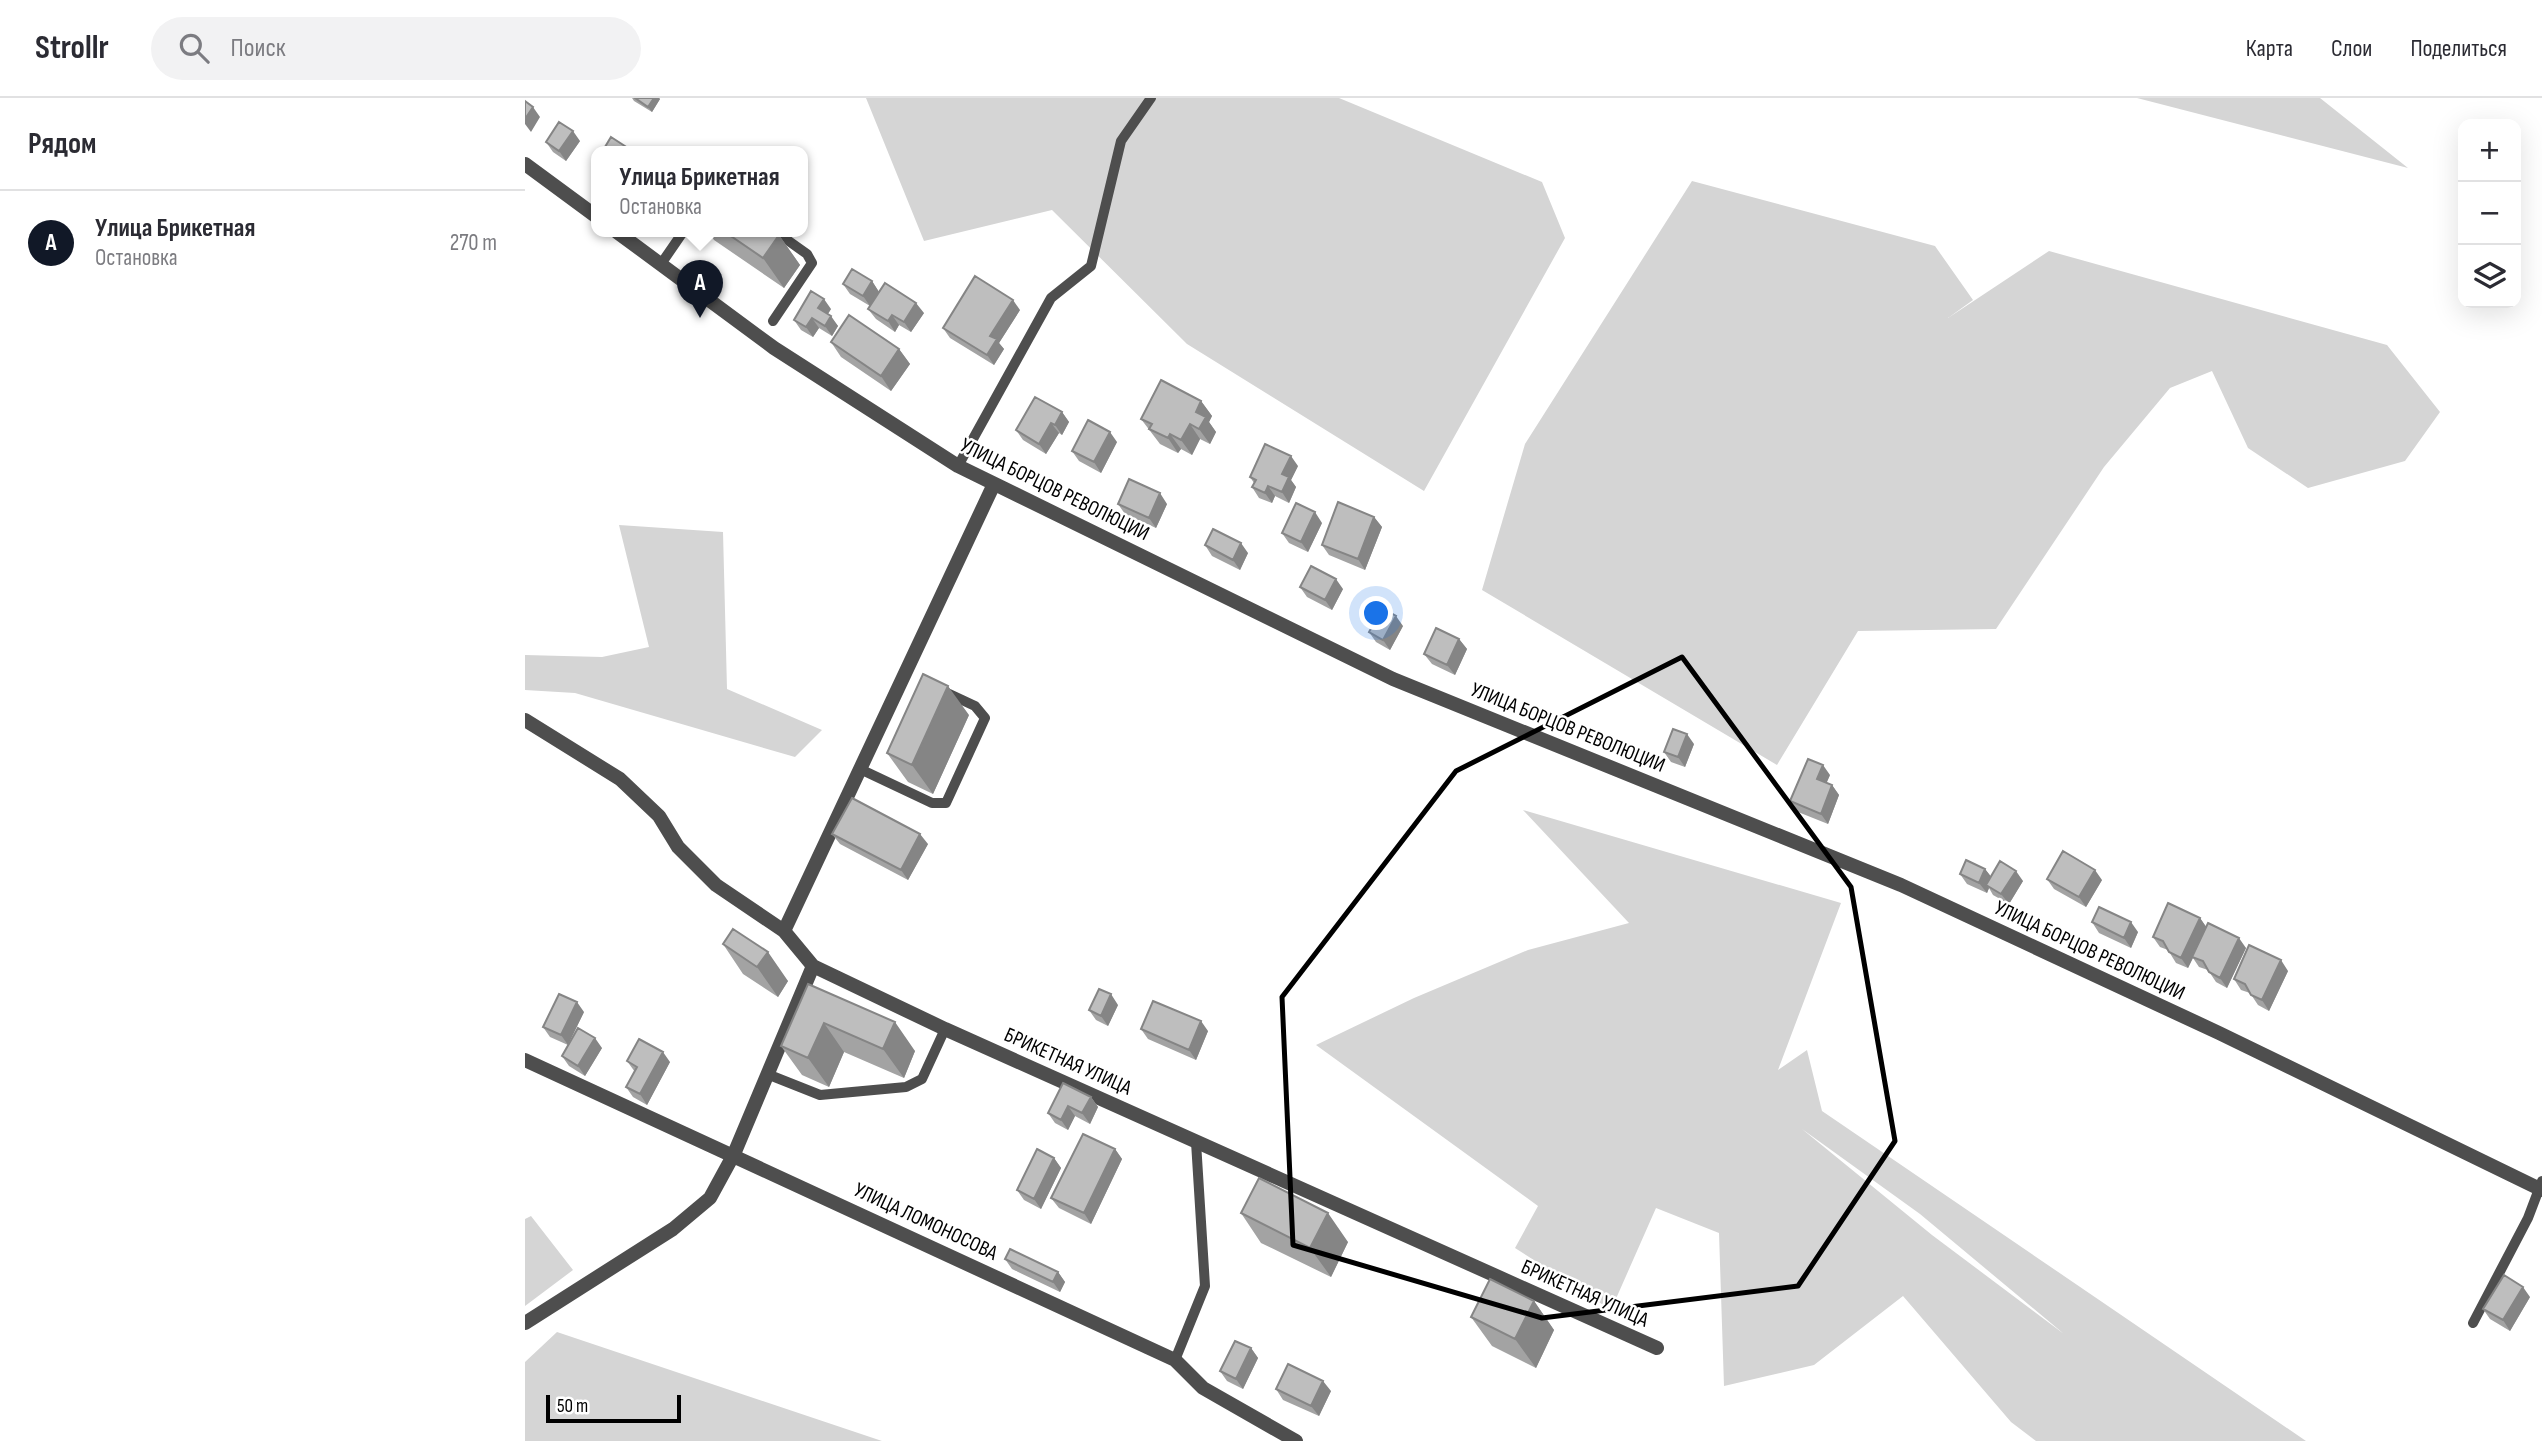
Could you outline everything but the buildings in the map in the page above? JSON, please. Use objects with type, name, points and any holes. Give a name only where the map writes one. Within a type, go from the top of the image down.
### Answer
[{"type":"street","points":[[525,164],[591,213]]},
{"type":"street","name":"УЛИЦА БОРЦОВ РЕВОЛЮЦИИ","points":[[624,237],[774,348],[958,466],[994,484],[1393,679],[1901,885],[2541,1187]]},
{"type":"street","points":[[783,931],[860,769],[911,676],[994,484]]},
{"type":"street","name":"БРИКЕТНАЯ УЛИЦА","points":[[525,720],[619,779],[659,816],[678,847],[716,885],[783,931],[813,966],[945,1029],[1657,1348]]},
{"type":"street","points":[[525,1323],[673,1229],[710,1198],[734,1154],[813,966]]},
{"type":"street","name":"УЛИЦА ЛОМОНОСОВА","points":[[525,1060],[734,1154],[1175,1360],[1203,1388],[1296,1441]]},
{"type":"lane","points":[[958,466],[1051,298],[1091,266],[1121,141],[1151,98]]},
{"type":"lane","points":[[661,264],[680,237]]},
{"type":"lane","points":[[773,321],[812,263],[807,254],[783,237]]},
{"type":"lane","points":[[860,769],[932,803],[946,803],[985,718],[975,706],[928,684]]},
{"type":"lane","points":[[767,1074],[820,1095],[906,1087],[922,1079],[945,1029]]},
{"type":"lane","points":[[1175,1360],[1205,1286],[1196,1142]]},
{"type":"lane","points":[[2473,1323],[2528,1218],[2541,1187]]},
{"type":"highlighted area","points":[[1682,657],[1851,887],[1895,1141],[1798,1286],[1542,1318],[1293,1245],[1282,997],[1456,771]]},
{"type":"shaded area","points":[[866,98],[1339,98],[1542,182],[1565,238],[1424,491],[1187,344],[1052,210],[924,241]]},
{"type":"shaded area","points":[[2137,98],[2320,98],[2408,168]]},
{"type":"shaded area","points":[[1692,181],[1935,246],[1973,300],[1948,318],[2049,251],[2387,345],[2440,412],[2405,461],[2308,488],[2248,448],[2212,371],[2170,388],[2104,467],[1996,629],[1858,631],[1777,765],[1482,590],[1525,444]]},
{"type":"shaded area","points":[[619,525],[723,532],[727,689],[822,730],[795,757],[575,693],[525,690],[525,655],[602,657],[649,647]]},
{"type":"shaded area","points":[[1523,810],[1841,903],[1778,1070],[1807,1050],[1822,1111],[2306,1441],[2036,1441],[2011,1422],[1903,1296],[1814,1365],[1724,1386],[1719,1233],[1656,1208],[1611,1310],[1515,1248],[1538,1206],[1316,1045],[1414,998],[1528,950],[1629,923]],"holes":[[[1802,1129],[1920,1214],[2064,1334],[1932,1235]]]},
{"type":"shaded area","points":[[531,1216],[573,1270],[525,1306],[525,1219]]},
{"type":"shaded area","points":[[557,1332],[882,1441],[525,1441],[525,1362]]},
{"type":"place","name":"Улица Брикетная","points":[[700,318]]}]
